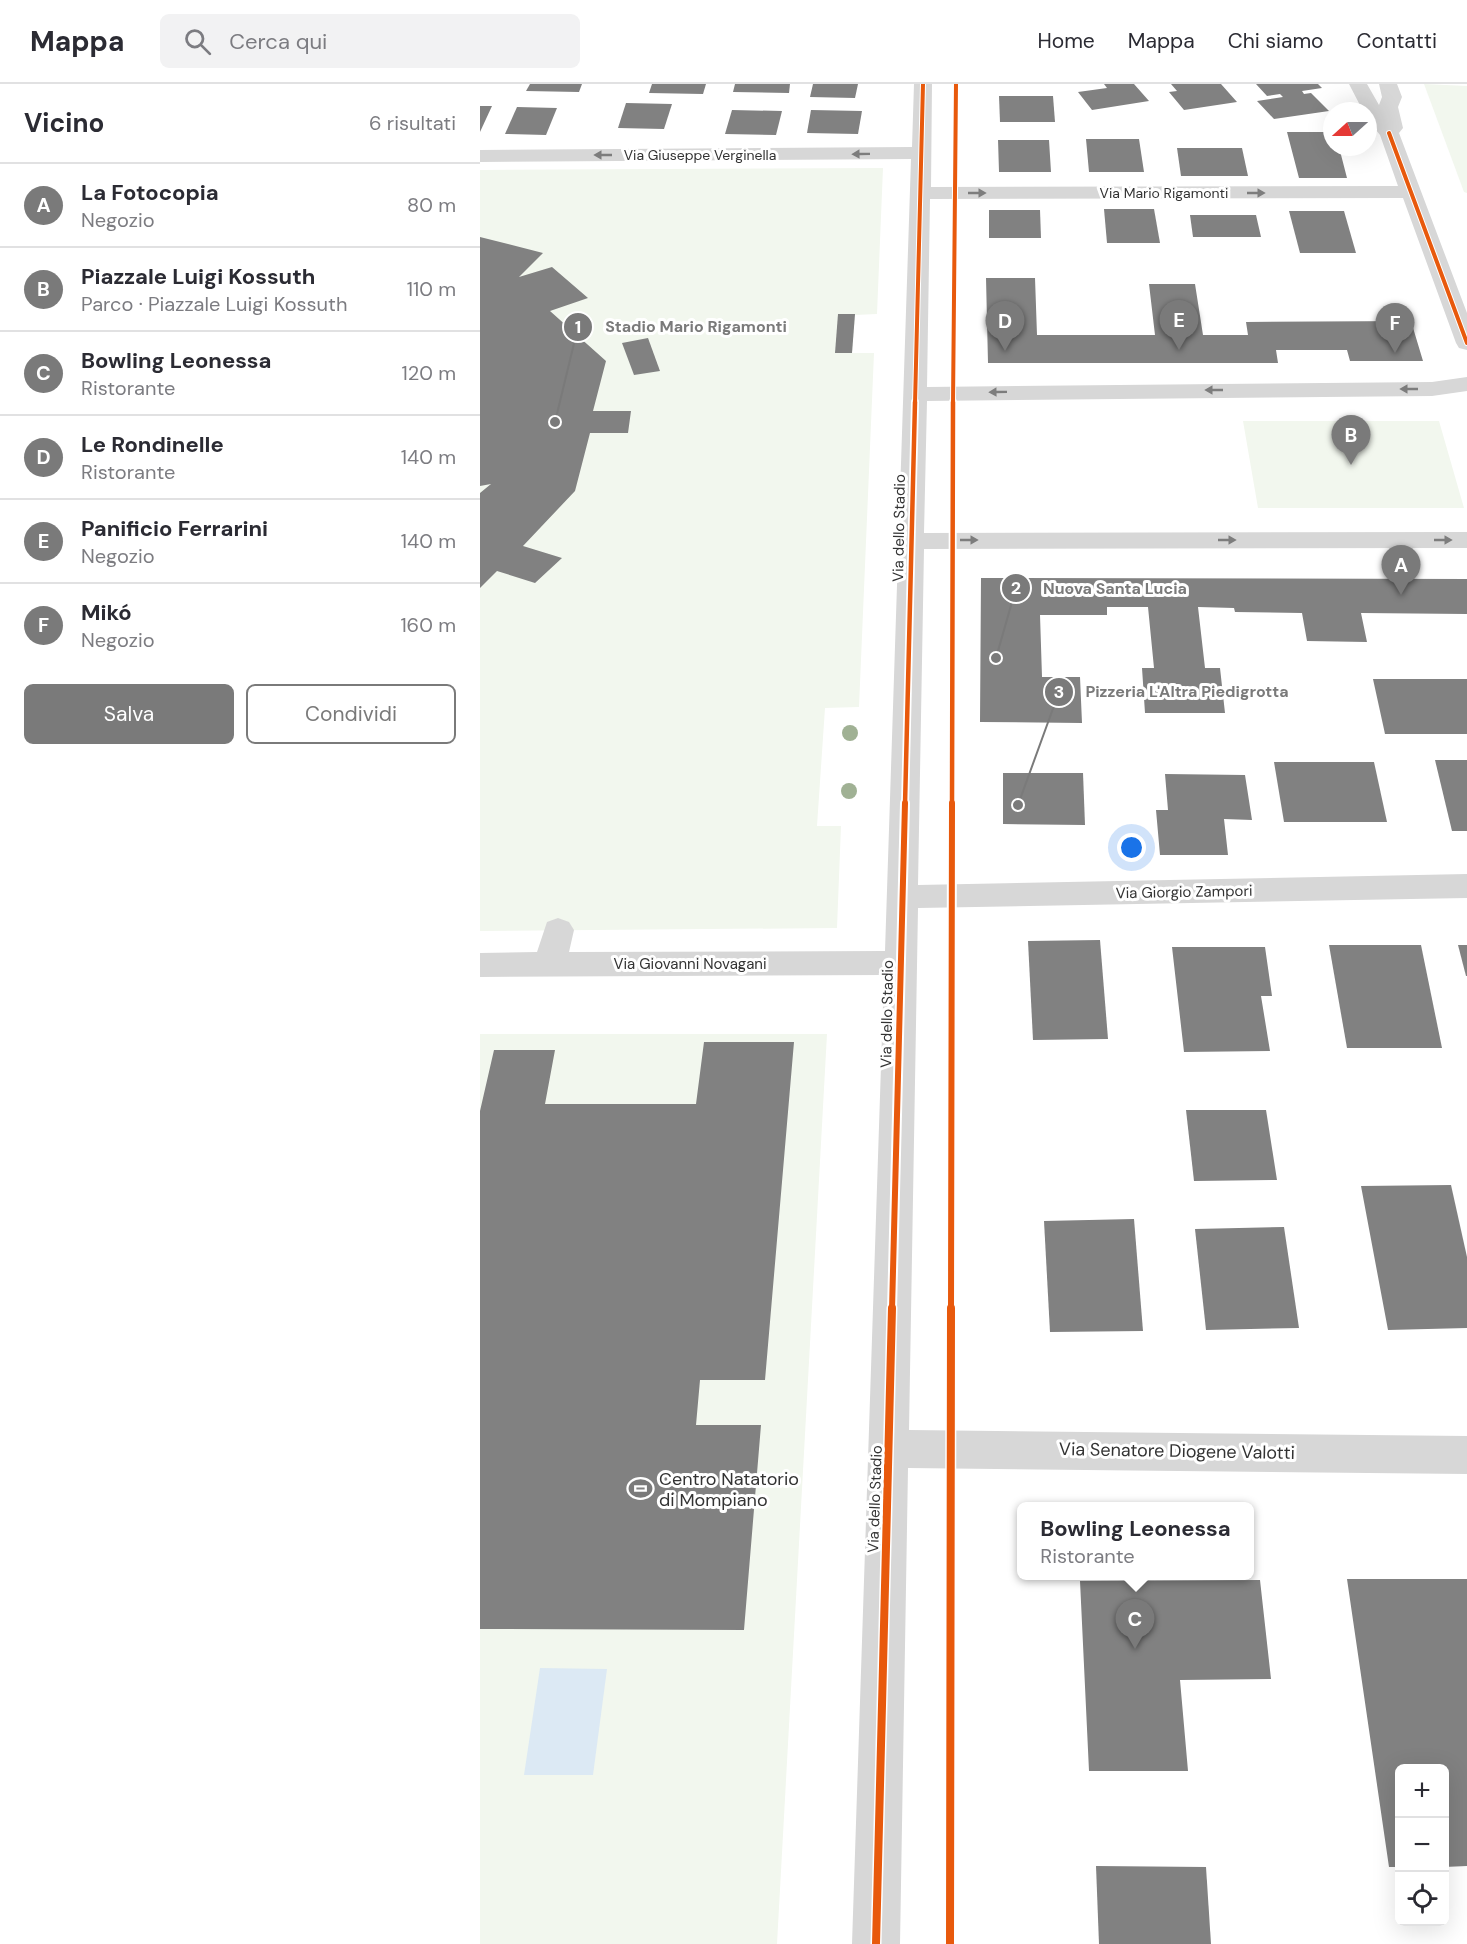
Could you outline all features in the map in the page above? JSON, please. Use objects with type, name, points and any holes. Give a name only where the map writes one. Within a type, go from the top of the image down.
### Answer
[{"type":"street","name":"Via dello Stadio","points":[[876,1944],[923,84]]},
{"type":"street","points":[[1358,84],[1370,101],[1378,124],[1389,133],[1467,344]]},
{"type":"street","points":[[1388,84],[1392,97],[1388,107],[1394,128],[1389,133]]},
{"type":"street","name":"Via Giuseppe Verginella","points":[[480,156],[920,153]]},
{"type":"street","name":"Via Mario Rigamonti","points":[[919,193],[1409,192]]},
{"type":"street","points":[[914,394],[1045,402],[1167,401],[1432,389],[1467,384]]},
{"type":"street","points":[[910,540],[1062,531],[1187,530],[1467,540]]},
{"type":"street","name":"Via Giorgio Zampori","points":[[901,897],[1467,886]]},
{"type":"street","points":[[551,964],[558,930]]},
{"type":"street","name":"Via Giovanni Novagani","points":[[480,965],[899,963]]},
{"type":"street","name":"Via Senatore Diogene Valotti","points":[[888,1449],[1467,1455]]},
{"type":"shaded area","points":[[1424,84],[1467,86],[1467,193],[1464,192]]},
{"type":"shaded area","points":[[883,168],[877,314],[855,315],[852,353],[874,353],[859,707],[825,708],[817,826],[841,826],[837,928],[480,931],[480,170]]},
{"type":"shaded area","points":[[1243,421],[1439,421],[1464,508],[1258,508]]},
{"type":"shaded area","name":"Centro Natatorio di Mompiano","points":[[480,1034],[827,1034],[777,1944],[480,1944]]},
{"type":"shaded area","points":[[540,1668],[607,1669],[593,1775],[524,1775]]},
{"type":"building","points":[[530,84],[582,84],[579,92],[526,91]]},
{"type":"building","points":[[652,84],[706,84],[703,94],[649,93]]},
{"type":"building","points":[[735,84],[790,84],[789,93],[733,92]]},
{"type":"building","points":[[813,84],[858,84],[855,98],[810,97]]},
{"type":"building","points":[[1104,84],[1134,84],[1149,101],[1092,110],[1078,92],[1107,88]]},
{"type":"building","points":[[1171,84],[1221,84],[1237,102],[1184,110],[1169,92],[1177,91]]},
{"type":"building","points":[[1256,84],[1318,84],[1322,88],[1302,91],[1304,94],[1311,93],[1323,105],[1323,112],[1274,119],[1257,101],[1283,97],[1280,94],[1267,96]]},
{"type":"building","points":[[999,96],[1053,96],[1055,122],[1000,122]]},
{"type":"building","points":[[626,103],[672,104],[664,129],[618,128]]},
{"type":"building","points":[[480,106],[492,106],[480,132]]},
{"type":"building","points":[[517,107],[557,108],[546,135],[505,134]]},
{"type":"building","points":[[732,110],[782,111],[776,135],[725,134]]},
{"type":"building","points":[[811,110],[862,111],[858,134],[807,133]]},
{"type":"building","points":[[1287,132],[1323,132],[1323,156],[1341,156],[1347,178],[1299,178]]},
{"type":"building","points":[[1086,139],[1139,139],[1144,172],[1089,172]]},
{"type":"building","points":[[998,140],[1049,140],[1051,172],[999,172]]},
{"type":"building","points":[[1177,148],[1242,148],[1248,176],[1181,176]]},
{"type":"building","points":[[1104,209],[1154,209],[1160,243],[1107,243]]},
{"type":"building","points":[[989,210],[1040,210],[1041,238],[989,238]]},
{"type":"building","points":[[1289,211],[1344,211],[1356,253],[1300,253]]},
{"type":"building","points":[[1190,215],[1256,215],[1261,237],[1193,237]]},
{"type":"building","points":[[480,237],[543,253],[519,277],[552,267],[588,298],[550,311],[606,361],[593,411],[631,411],[628,433],[590,433],[575,491],[523,546],[562,558],[535,583],[497,571],[480,588],[480,493],[491,484],[480,486]]},
{"type":"building","points":[[986,278],[1035,278],[1037,335],[1155,335],[1149,284],[1195,284],[1203,335],[1248,335],[1246,322],[1411,321],[1423,361],[1350,361],[1347,350],[1276,350],[1278,363],[988,363]]},
{"type":"building","points":[[838,314],[855,314],[852,353],[835,353]]},
{"type":"building","points":[[648,338],[660,371],[634,375],[622,343]]},
{"type":"building","points":[[981,578],[1467,579],[1467,614],[1361,613],[1367,642],[1307,641],[1302,613],[1235,612],[1234,608],[1198,607],[1205,668],[1220,668],[1225,713],[1145,713],[1142,668],[1154,668],[1148,607],[1107,607],[1107,615],[1040,615],[1042,677],[1080,677],[1082,723],[980,722]]},
{"type":"building","points":[[1373,679],[1467,679],[1467,734],[1385,734]]},
{"type":"building","points":[[1435,760],[1467,760],[1467,831],[1452,831]]},
{"type":"building","points":[[1274,762],[1374,762],[1387,822],[1284,822]]},
{"type":"building","points":[[1003,773],[1083,773],[1085,825],[1003,824]]},
{"type":"building","points":[[1165,774],[1245,775],[1252,820],[1224,819],[1228,855],[1160,855],[1156,810],[1168,810]]},
{"type":"building","points":[[1100,940],[1108,1039],[1033,1040],[1028,941]]},
{"type":"building","points":[[1329,945],[1421,945],[1442,1048],[1347,1048]]},
{"type":"building","points":[[1458,945],[1467,945],[1467,976],[1466,976]]},
{"type":"building","points":[[1172,947],[1265,947],[1272,996],[1261,996],[1270,1051],[1184,1052]]},
{"type":"building","points":[[704,1042],[794,1042],[765,1380],[700,1380],[696,1425],[761,1425],[744,1630],[480,1629],[480,1111],[494,1050],[555,1050],[545,1104],[696,1104]]},
{"type":"building","points":[[1186,1110],[1266,1110],[1277,1180],[1194,1181]]},
{"type":"building","points":[[1451,1185],[1467,1257],[1467,1328],[1388,1330],[1361,1186]]},
{"type":"building","points":[[1134,1219],[1143,1331],[1050,1332],[1044,1221]]},
{"type":"building","points":[[1284,1227],[1299,1328],[1206,1330],[1195,1229]]},
{"type":"building","points":[[1347,1579],[1467,1579],[1467,1866],[1449,1867],[1449,1764],[1395,1764],[1395,1867],[1389,1867]]},
{"type":"building","points":[[1260,1580],[1271,1679],[1180,1680],[1188,1771],[1089,1771],[1080,1581]]},
{"type":"building","points":[[1096,1866],[1206,1867],[1211,1944],[1099,1944]]},
{"type":"cycle path","points":[[876,1944],[923,84]]},
{"type":"cycle path","points":[[950,1944],[952,540],[956,84]]},
{"type":"cycle path","points":[[1389,133],[1467,343]]},
{"type":"place","name":"Panificio Ferrarini","points":[[1179,350]]},
{"type":"place","name":"Le Rondinelle","points":[[1005,351]]},
{"type":"place","name":"Mikó","points":[[1395,353]]},
{"type":"place","name":"Stadio Mario Rigamonti","points":[[555,422]]},
{"type":"place","name":"Piazzale Luigi Kossuth","points":[[1351,465]]},
{"type":"place","name":"La Fotocopia","points":[[1401,595]]},
{"type":"place","name":"Nuova Santa Lucia","points":[[996,658]]},
{"type":"place","name":"Pizzeria L'Altra Piedigrotta","points":[[1018,805]]},
{"type":"place","name":"Centro Natatorio di Mompiano","points":[[641,1489]]},
{"type":"place","name":"Bowling Leonessa","points":[[1135,1649]]}]
